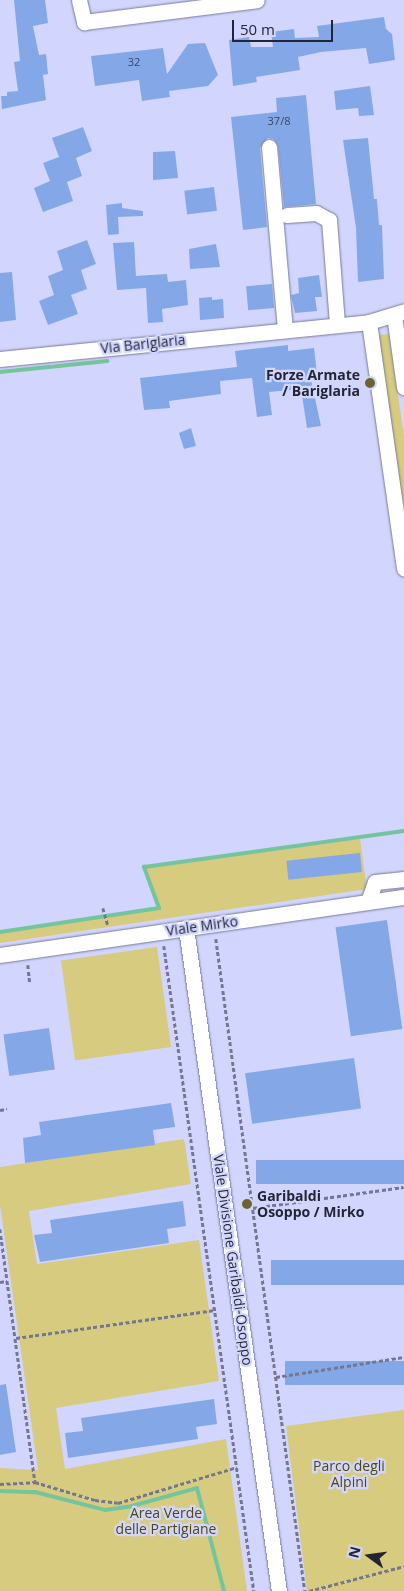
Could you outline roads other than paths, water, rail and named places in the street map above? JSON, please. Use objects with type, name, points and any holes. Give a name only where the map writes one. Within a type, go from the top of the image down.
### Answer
[{"type":"street","points":[[79,0],[84,22],[257,0]]},
{"type":"street","points":[[269,147],[285,330]]},
{"type":"street","points":[[287,215],[316,212],[329,220],[337,325]]},
{"type":"street","points":[[399,313],[404,387]]},
{"type":"street","name":"Via Bariglaria","points":[[0,359],[369,322],[399,313]]},
{"type":"street","points":[[369,322],[404,569]]},
{"type":"street","points":[[368,902],[375,882],[404,879]]},
{"type":"street","name":"Viale Mirko","points":[[0,955],[404,897]]},
{"type":"street","name":"Viale Divisione Garibaldi-Osoppo","points":[[186,928],[279,1591]]},
{"type":"waterway","points":[[0,372],[107,361]]},
{"type":"waterway","points":[[0,932],[159,908],[144,867],[404,831]]},
{"type":"waterway","points":[[0,1491],[35,1492],[105,1510],[132,1506],[197,1488],[224,1591]]},
{"type":"place","name":"Forze Armate / Bariglaria","points":[[370,383]]},
{"type":"place","name":"Garibaldi Osoppo / Mirko","points":[[247,1204]]},
{"type":"park label","name":"Parco degli Alpini","points":[[349,1474]]},
{"type":"park label","name":"Area Verde delle Partigiane","points":[[166,1522]]}]
